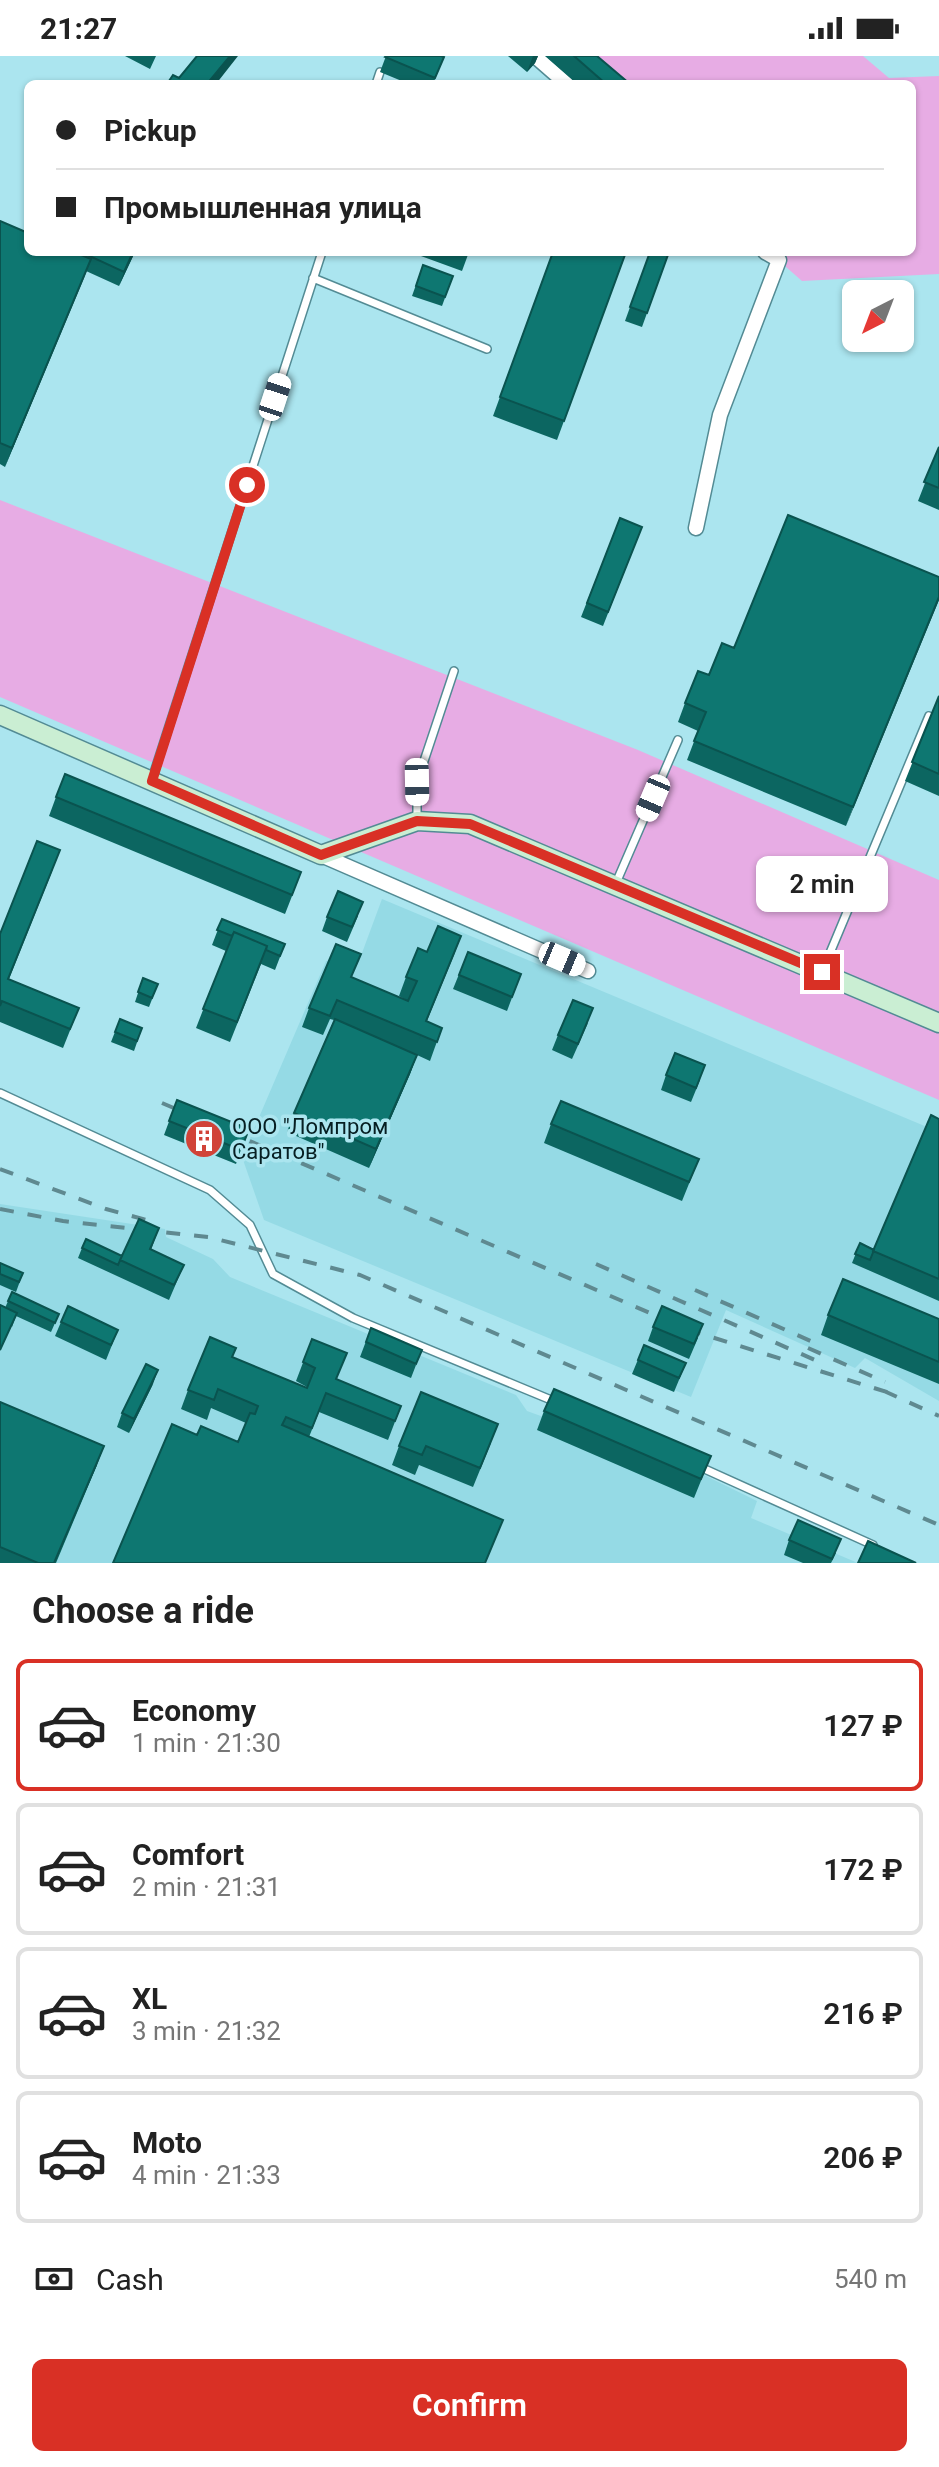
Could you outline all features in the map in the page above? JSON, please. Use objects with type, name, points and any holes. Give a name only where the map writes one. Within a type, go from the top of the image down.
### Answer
[{"type":"street","points":[[535,56],[562,80]]},
{"type":"street","points":[[696,528],[720,415],[779,260],[772,256]]},
{"type":"street","points":[[0,715],[588,971]]},
{"type":"street","points":[[321,855],[417,821],[470,824],[939,1023]]},
{"type":"lane","points":[[377,80],[380,72]]},
{"type":"lane","points":[[152,781],[321,256]]},
{"type":"lane","points":[[313,278],[487,349]]},
{"type":"lane","points":[[417,821],[417,782],[454,671]]},
{"type":"lane","points":[[822,972],[929,716]]},
{"type":"lane","points":[[615,885],[678,740]]},
{"type":"lane","points":[[0,1093],[210,1190],[250,1225],[273,1274],[286,1282],[353,1318],[565,1406]]},
{"type":"lane","points":[[696,1465],[884,1550]]},
{"type":"shaded area","points":[[544,56],[863,56],[889,78],[939,76],[939,274],[802,281],[774,256],[916,256],[916,80],[571,80]]},
{"type":"shaded area","points":[[0,500],[638,750],[939,880],[939,1100],[0,697]]},
{"type":"shaded area","points":[[382,899],[939,1132],[939,1401],[865,1358],[855,1368],[726,1310],[691,1397],[264,1220],[242,1157],[326,961],[362,953]]},
{"type":"shaded area","points":[[0,1204],[165,1229],[166,1237],[213,1259],[230,1277],[516,1395],[527,1411],[704,1475],[757,1501],[751,1518],[858,1563],[0,1563]]},
{"type":"building","points":[[197,56],[230,56],[210,80],[170,80],[173,75],[179,78]]},
{"type":"building","points":[[386,56],[441,56],[444,57],[435,78]]},
{"type":"building","points":[[574,56],[597,56],[625,80],[601,80]]},
{"type":"building","points":[[0,221],[24,231],[24,256],[84,256],[91,259],[12,448],[0,443]]},
{"type":"building","points":[[90,256],[131,256],[124,272]]},
{"type":"building","points":[[552,256],[625,256],[564,421],[500,397]]},
{"type":"building","points":[[649,256],[668,256],[647,313],[630,307]]},
{"type":"building","points":[[423,265],[453,276],[445,297],[416,286]]},
{"type":"building","points":[[939,447],[939,488],[924,482]]},
{"type":"building","points":[[788,515],[939,577],[939,597],[853,807],[694,741],[706,712],[685,703],[698,671],[709,675],[722,643],[734,648]]},
{"type":"building","points":[[620,518],[642,527],[608,612],[587,603]]},
{"type":"building","points":[[939,696],[939,774],[912,762]]},
{"type":"building","points":[[65,774],[301,872],[292,895],[56,797]]},
{"type":"building","points":[[37,841],[60,850],[8,979],[79,1008],[70,1029],[2,1001],[0,1006],[0,934]]},
{"type":"building","points":[[338,891],[363,902],[352,927],[327,917]]},
{"type":"building","points":[[222,919],[285,944],[280,956],[266,950],[267,946],[234,932],[232,936],[217,930]]},
{"type":"building","points":[[438,926],[461,936],[426,1021],[442,1028],[437,1042],[337,1000],[330,1016],[309,1008],[336,944],[361,954],[351,977],[408,1001],[417,981],[406,977],[418,948],[427,952]]},
{"type":"building","points":[[234,932],[267,946],[237,1022],[203,1009]]},
{"type":"building","points":[[468,952],[521,974],[512,997],[459,975]]},
{"type":"building","points":[[143,978],[158,984],[152,998],[138,992]]},
{"type":"building","points":[[573,1000],[593,1008],[578,1044],[558,1035]]},
{"type":"building","points":[[120,1019],[142,1028],[137,1041],[115,1032]]},
{"type":"building","points":[[335,1019],[417,1055],[376,1149],[294,1113]]},
{"type":"building","points":[[675,1053],[705,1065],[696,1088],[666,1075]]},
{"type":"building","points":[[177,1100],[249,1129],[241,1150],[169,1121]]},
{"type":"building","points":[[561,1101],[699,1159],[689,1182],[551,1124]]},
{"type":"building","points":[[931,1115],[939,1119],[939,1279],[873,1251]]},
{"type":"building","points":[[139,1219],[159,1228],[150,1249],[184,1265],[174,1285],[120,1260]]},
{"type":"building","points":[[86,1239],[122,1256],[118,1265],[82,1248]]},
{"type":"building","points":[[860,1243],[874,1250],[870,1260],[855,1254]]},
{"type":"building","points":[[0,1263],[23,1273],[19,1282],[0,1274]]},
{"type":"building","points":[[843,1279],[939,1319],[939,1362],[828,1315]]},
{"type":"building","points":[[12,1292],[59,1314],[55,1323],[8,1301]]},
{"type":"building","points":[[0,1305],[17,1313],[0,1350]]},
{"type":"building","points":[[68,1306],[118,1330],[111,1345],[61,1322]]},
{"type":"building","points":[[662,1306],[703,1324],[694,1344],[653,1327]]},
{"type":"building","points":[[371,1328],[422,1350],[416,1364],[366,1342]]},
{"type":"building","points":[[210,1337],[236,1348],[232,1357],[307,1388],[315,1368],[303,1362],[312,1339],[347,1353],[336,1379],[401,1406],[395,1421],[326,1393],[312,1428],[286,1417],[282,1425],[503,1520],[485,1563],[113,1563],[172,1424],[197,1435],[201,1426],[238,1442],[250,1413],[255,1414],[258,1406],[218,1389],[214,1400],[188,1390]]},
{"type":"building","points":[[644,1345],[686,1363],[679,1378],[638,1360]]},
{"type":"building","points":[[146,1364],[158,1370],[134,1419],[122,1413]]},
{"type":"building","points":[[554,1389],[711,1456],[701,1479],[544,1411]]},
{"type":"building","points":[[421,1392],[498,1424],[480,1468],[426,1446],[422,1455],[399,1446]]},
{"type":"building","points":[[0,1402],[104,1446],[54,1563],[38,1563],[0,1547]]},
{"type":"building","points":[[798,1520],[841,1539],[832,1559],[789,1540]]},
{"type":"building","points":[[868,1541],[916,1563],[858,1563]]},
{"type":"railway","points":[[162,1103],[195,1117]]},
{"type":"railway","points":[[224,1130],[692,1331],[893,1394]]},
{"type":"railway","points":[[0,1169],[106,1209],[154,1222]]},
{"type":"railway","points":[[0,1209],[63,1221],[208,1237],[360,1275],[939,1525]]},
{"type":"railway","points":[[596,1264],[815,1360]]},
{"type":"railway","points":[[695,1290],[822,1346]]},
{"type":"railway","points":[[808,1348],[885,1382]]},
{"type":"railway","points":[[884,1391],[939,1416]]},
{"type":"place","name":"ООО \"Ломпром Саратов\"","points":[[204,1139]]},
{"type":"route","points":[[247,485],[152,781],[321,855],[417,821],[470,824],[822,972]]}]
